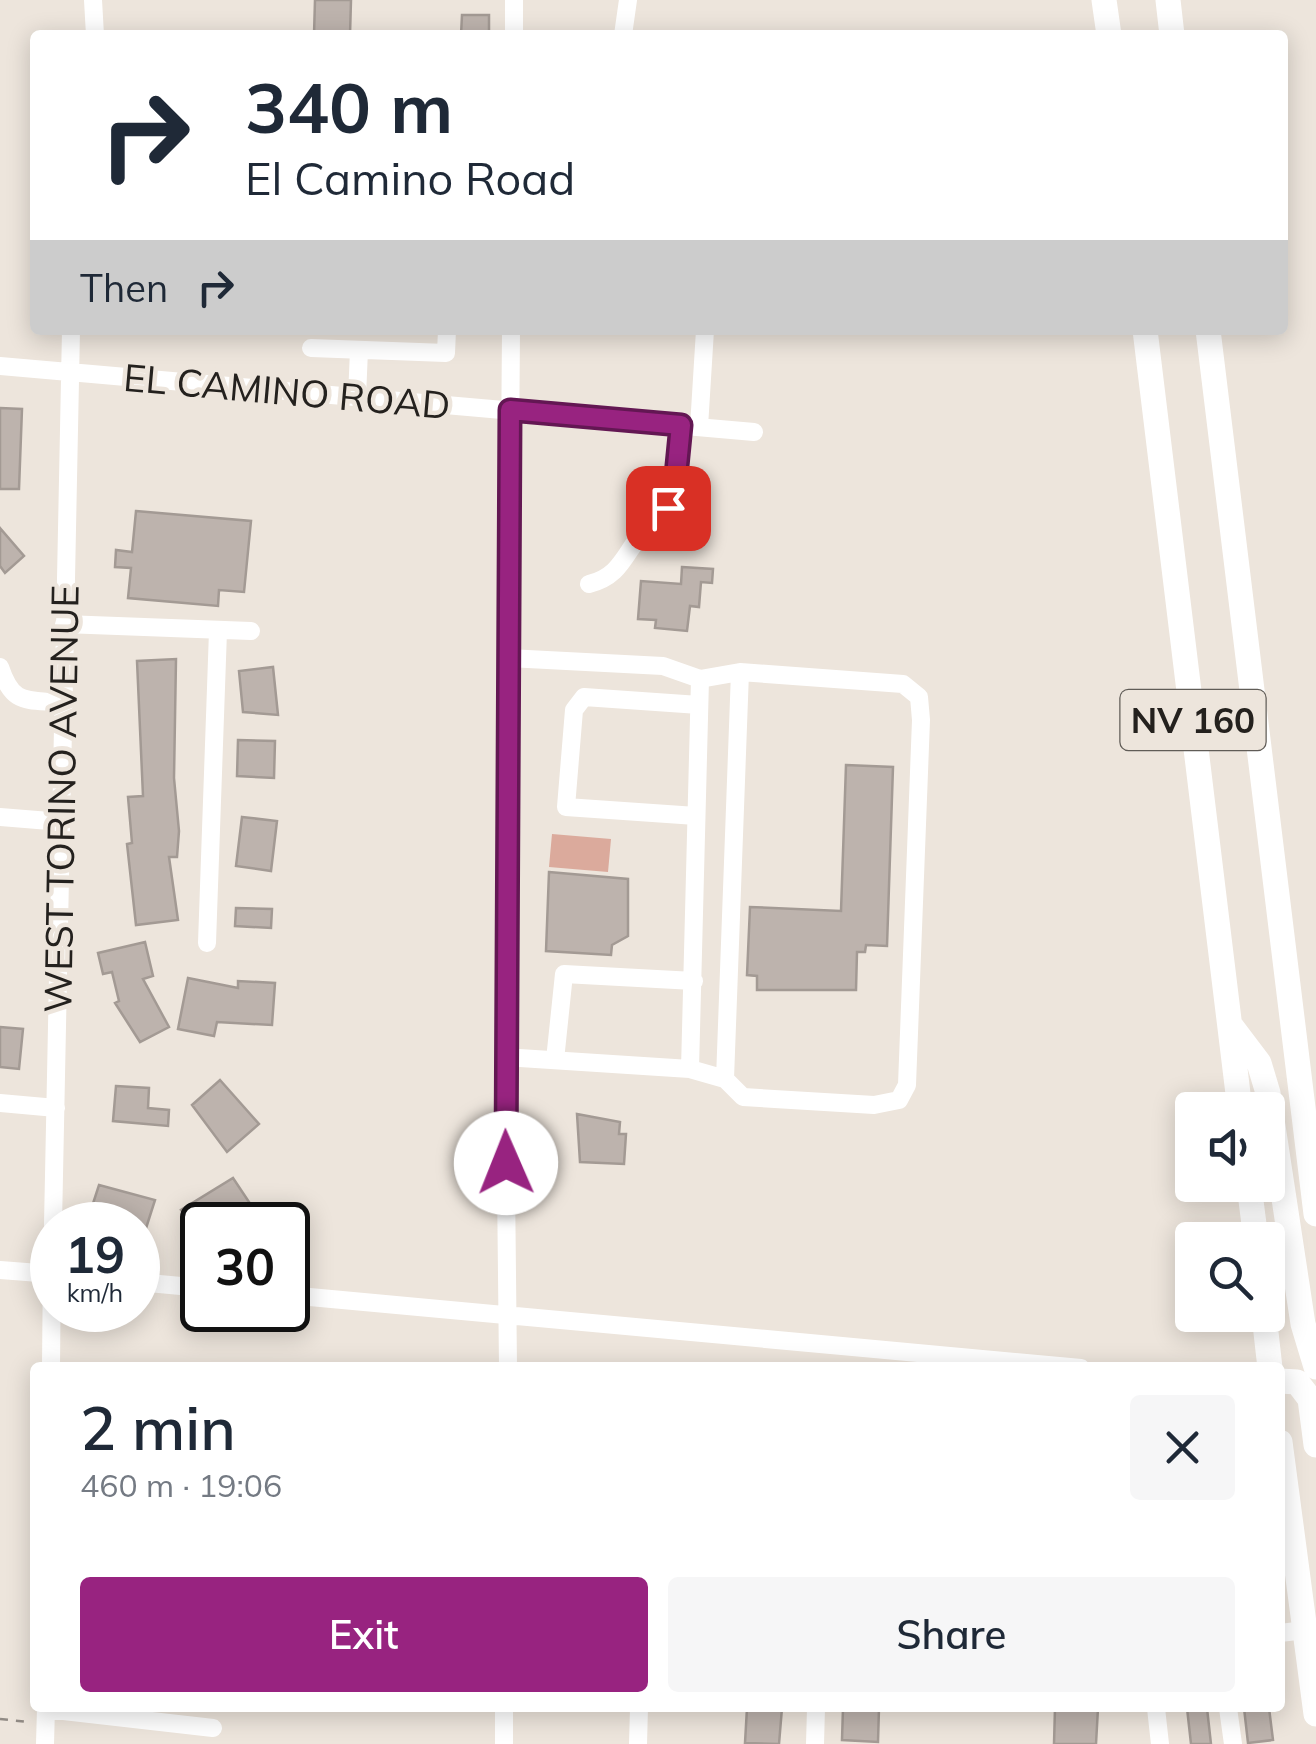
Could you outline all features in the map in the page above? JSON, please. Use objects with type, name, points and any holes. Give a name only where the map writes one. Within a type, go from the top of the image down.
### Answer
[{"type":"highway","points":[[1104,0],[1108,30]]},
{"type":"highway","points":[[1168,0],[1171,30]]},
{"type":"highway","name":"NV 160","points":[[1146,335],[1238,1092]]},
{"type":"highway","name":"NV 160","points":[[1209,335],[1316,1214]]},
{"type":"highway","points":[[1231,1026],[1259,1062],[1268,1093],[1303,1324],[1316,1367]]},
{"type":"highway","points":[[1266,1332],[1269,1362]]},
{"type":"highway","points":[[1285,1381],[1296,1382],[1310,1398],[1316,1445]]},
{"type":"highway","points":[[1285,1521],[1292,1632],[1316,1714]]},
{"type":"street","points":[[93,0],[95,30]]},
{"type":"street","points":[[514,0],[514,30]]},
{"type":"street","points":[[624,30],[628,0]]},
{"type":"street","name":"WEST TORINO AVENUE","points":[[54,1202],[72,335]]},
{"type":"street","points":[[311,348],[446,353],[447,335]]},
{"type":"street","points":[[508,1362],[505,1057],[511,335]]},
{"type":"street","points":[[589,584],[606,580],[628,560],[641,534],[668,508],[690,426],[704,335]]},
{"type":"street","points":[[358,397],[359,350]]},
{"type":"street","name":"EL CAMINO ROAD","points":[[0,366],[754,432]]},
{"type":"street","points":[[64,624],[251,631]]},
{"type":"street","points":[[207,943],[218,631]]},
{"type":"street","points":[[505,1057],[690,1069],[725,1079],[744,1096],[874,1105],[898,1100],[907,1084],[921,720],[918,697],[903,684],[740,672],[700,679],[663,666],[508,658]]},
{"type":"street","points":[[0,667],[8,690],[17,698],[63,702]]},
{"type":"street","points":[[725,1079],[740,672]]},
{"type":"street","points":[[690,1069],[700,679]]},
{"type":"street","points":[[696,816],[566,807],[574,710],[584,697],[700,706]]},
{"type":"street","points":[[0,817],[62,822]]},
{"type":"street","points":[[555,1060],[564,974],[694,981]]},
{"type":"street","points":[[0,1103],[56,1108]]},
{"type":"street","points":[[0,1270],[30,1272]]},
{"type":"street","points":[[310,1297],[998,1362]]},
{"type":"street","points":[[51,1332],[51,1362]]},
{"type":"street","points":[[504,1712],[504,1744]]},
{"type":"street","points":[[638,1744],[639,1712]]},
{"type":"street","points":[[815,1744],[816,1712]]},
{"type":"street","points":[[1156,1712],[1160,1744]]},
{"type":"street","points":[[1229,1712],[1233,1744]]},
{"type":"street","points":[[45,1744],[45,1713],[213,1728]]},
{"type":"path","points":[[0,1719],[45,1713]]},
{"type":"shaded area","points":[[552,834],[611,839],[608,872],[549,867]]},
{"type":"building","points":[[315,0],[351,0],[350,30],[314,30]]},
{"type":"building","points":[[462,15],[489,15],[489,30],[461,30]]},
{"type":"building","points":[[0,408],[22,409],[19,489],[0,489]]},
{"type":"building","points":[[136,511],[251,521],[244,592],[219,590],[218,606],[128,598],[131,568],[115,567],[116,550],[132,552]]},
{"type":"building","points":[[0,528],[24,556],[5,573],[0,566]]},
{"type":"building","points":[[682,567],[713,569],[712,583],[701,582],[699,607],[690,606],[687,631],[655,628],[656,620],[638,619],[641,581],[681,584]]},
{"type":"building","points":[[176,659],[174,778],[179,831],[177,857],[169,857],[178,920],[136,925],[127,844],[132,843],[128,797],[143,796],[137,661]]},
{"type":"building","points":[[273,667],[278,715],[243,712],[239,671]]},
{"type":"building","points":[[238,740],[275,741],[274,778],[237,776]]},
{"type":"building","points":[[846,765],[893,767],[887,946],[866,945],[865,952],[857,952],[856,990],[757,990],[757,976],[747,975],[750,907],[841,911]]},
{"type":"building","points":[[242,817],[277,821],[271,871],[236,866]]},
{"type":"building","points":[[549,872],[628,879],[628,936],[612,945],[611,955],[546,951]]},
{"type":"building","points":[[236,908],[272,909],[271,928],[235,926]]},
{"type":"building","points":[[145,942],[153,976],[143,979],[169,1027],[140,1042],[115,1003],[119,1001],[112,972],[103,974],[98,953]]},
{"type":"building","points":[[188,978],[238,988],[238,981],[275,983],[272,1025],[217,1022],[214,1036],[178,1029]]},
{"type":"building","points":[[0,1027],[23,1029],[19,1069],[0,1067]]},
{"type":"building","points":[[220,1080],[259,1124],[227,1152],[192,1105]]},
{"type":"building","points":[[116,1086],[149,1088],[148,1108],[169,1110],[168,1126],[113,1121]]},
{"type":"building","points":[[577,1114],[620,1122],[619,1134],[626,1134],[624,1164],[580,1162]]},
{"type":"building","points":[[233,1178],[249,1202],[194,1202]]},
{"type":"building","points":[[99,1185],[155,1200],[154,1202],[93,1202]]},
{"type":"building","points":[[747,1712],[782,1712],[779,1744],[745,1743]]},
{"type":"building","points":[[843,1712],[879,1712],[878,1742],[842,1740]]},
{"type":"building","points":[[1055,1712],[1098,1712],[1096,1744],[1054,1744]]},
{"type":"building","points":[[1187,1712],[1207,1712],[1211,1744],[1191,1744]]},
{"type":"building","points":[[1244,1712],[1270,1712],[1273,1740],[1248,1743]]},
{"type":"route","points":[[506,1163],[510,410],[681,425],[675,486],[668,508]]}]
